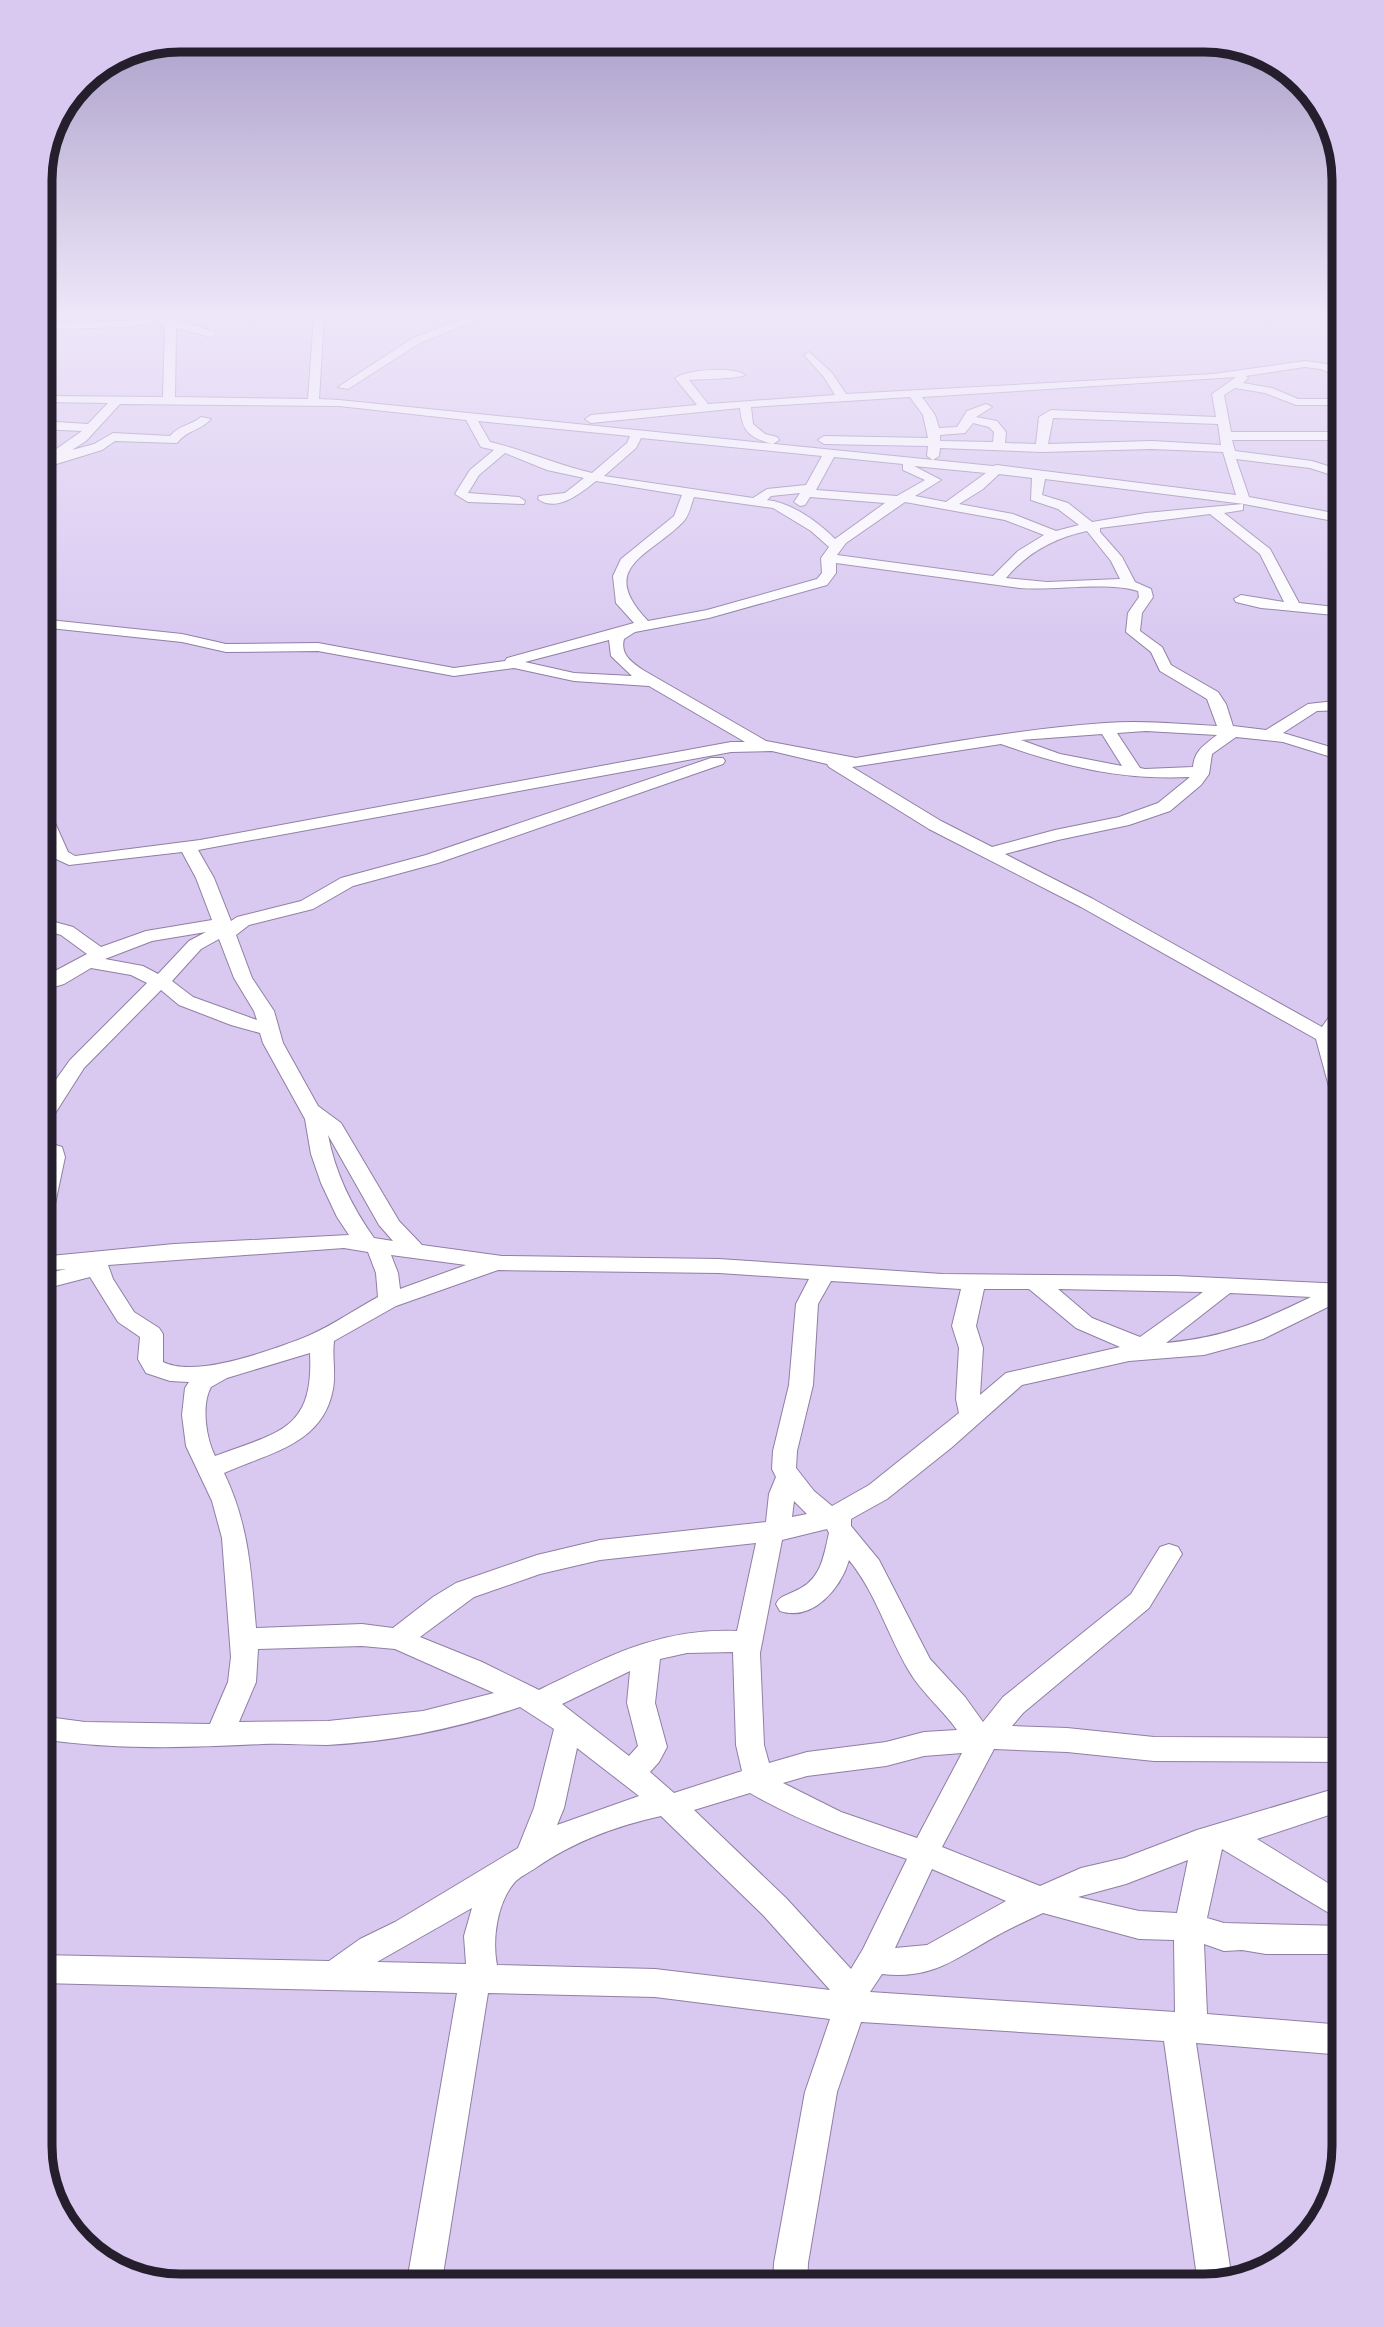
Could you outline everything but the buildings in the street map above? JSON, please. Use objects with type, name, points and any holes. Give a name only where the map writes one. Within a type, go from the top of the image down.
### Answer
[{"type":"street","points":[[62,456],[56,455],[94,425]]},
{"type":"street","points":[[53,460],[98,447],[113,438],[173,440],[181,429],[198,425]]},
{"type":"street","points":[[474,425],[481,442],[551,467],[688,497],[748,506],[760,501],[767,493],[809,490],[902,499],[1008,517],[1054,536],[1084,544],[1106,546]]},
{"type":"street","points":[[560,425],[995,469],[1244,500],[1332,517]]},
{"type":"street","points":[[684,437],[690,425]]},
{"type":"street","points":[[747,425],[761,437],[773,440]]},
{"type":"street","points":[[936,425],[943,438]]},
{"type":"street","points":[[932,463],[943,438],[962,425]]},
{"type":"street","points":[[949,505],[979,486],[995,469],[1001,446],[1000,432],[996,426],[991,425]]},
{"type":"street","points":[[1042,448],[1046,425]]},
{"type":"street","points":[[1173,446],[1171,428],[1182,425]]},
{"type":"street","points":[[1223,425],[1244,500]]},
{"type":"street","points":[[53,426],[91,428]]},
{"type":"street","points":[[544,499],[568,497],[632,445],[637,433]]},
{"type":"street","points":[[1225,436],[1332,436]]},
{"type":"street","points":[[1303,437],[1318,466]]},
{"type":"street","points":[[749,443],[773,440],[943,438],[970,445],[1042,448],[1173,446],[1229,452],[1318,466],[1332,471]]},
{"type":"street","points":[[502,449],[474,473],[461,494],[468,498],[519,500]]},
{"type":"street","points":[[786,509],[802,501],[830,452]]},
{"type":"street","points":[[832,552],[902,499],[935,480],[908,468],[897,459]]},
{"type":"street","points":[[1039,475],[1035,497],[1063,506],[1093,528],[1094,533],[1117,560],[1129,584]]},
{"type":"street","points":[[53,624],[182,638],[226,648],[297,645],[460,672],[503,665],[645,626],[709,614],[822,582],[830,573],[832,552],[816,528],[786,509],[760,501],[688,497]]},
{"type":"street","points":[[645,626],[623,603],[620,576],[626,562],[676,522],[688,497]]},
{"type":"street","points":[[997,580],[1012,561],[1054,536],[1263,504]]},
{"type":"street","points":[[1214,511],[1265,552],[1275,566],[1294,608]]},
{"type":"street","points":[[832,552],[1046,586],[1129,584],[1144,589],[1146,597],[1135,613],[1133,632],[1157,650],[1166,668],[1192,679],[1214,694],[1230,730]]},
{"type":"street","points":[[1241,600],[1332,611]]},
{"type":"street","points":[[620,633],[615,638],[615,648],[623,662],[687,704],[760,746]]},
{"type":"street","points":[[503,665],[520,665],[585,678],[652,682]]},
{"type":"street","points":[[1269,735],[1313,708],[1332,706]]},
{"type":"street","points":[[1105,727],[1134,772]]},
{"type":"street","points":[[53,833],[60,856],[69,861],[187,846],[731,747],[791,748],[856,763],[1003,739],[1105,727],[1230,730],[1269,735],[1332,753]]},
{"type":"street","points":[[991,853],[1146,814],[1177,798],[1195,782],[1201,772],[1202,757],[1206,751],[1230,730]]},
{"type":"street","points":[[1003,739],[1056,758],[1134,772],[1201,772]]},
{"type":"street","points":[[53,1100],[77,1064],[195,945],[224,929],[243,921],[307,905],[347,882],[432,859],[760,746]]},
{"type":"street","points":[[826,758],[935,825],[1087,903],[1325,1036],[1332,1061]]},
{"type":"street","points":[[648,762],[653,783]]},
{"type":"street","points":[[187,846],[205,878],[243,978],[264,1011],[273,1043],[315,1119],[321,1154],[332,1183],[348,1217],[372,1246],[387,1273],[390,1300]]},
{"type":"street","points":[[53,927],[66,931],[94,959],[136,970],[160,981],[186,1001],[269,1029]]},
{"type":"street","points":[[53,981],[63,978],[94,959],[152,935],[185,928],[224,929]]},
{"type":"street","points":[[1325,1036],[1332,1026]]},
{"type":"street","points":[[310,1110],[334,1127],[390,1225],[417,1253]]},
{"type":"street","points":[[52,1168],[55,1157],[53,1151]]},
{"type":"street","points":[[52,1263],[344,1241],[497,1263],[719,1266],[974,1281],[1225,1285],[1332,1290]]},
{"type":"street","points":[[52,1280],[98,1267],[123,1256]]},
{"type":"street","points":[[219,1735],[242,1682],[245,1657],[235,1538],[225,1501],[198,1446],[194,1399],[197,1388],[203,1381],[218,1373],[323,1339],[390,1300],[497,1263]]},
{"type":"street","points":[[98,1267],[102,1279],[126,1317],[151,1334],[149,1355],[155,1368],[175,1374],[218,1373]]},
{"type":"street","points":[[823,1274],[807,1304],[801,1385],[785,1451],[784,1469],[805,1498],[837,1522],[870,1567],[920,1666],[966,1719],[980,1743]]},
{"type":"street","points":[[972,1415],[968,1399],[971,1348],[964,1326],[974,1281]]},
{"type":"street","points":[[1035,1282],[1084,1323],[1140,1346]]},
{"type":"street","points":[[1116,1356],[1140,1346],[1200,1307],[1225,1285]]},
{"type":"street","points":[[398,1639],[442,1604],[465,1590],[537,1565],[600,1550],[774,1532],[837,1522],[942,1442],[1000,1389],[1021,1376],[1116,1356],[1204,1347],[1255,1332],[1332,1296]]},
{"type":"street","points":[[209,1469],[293,1432],[306,1422],[313,1413],[323,1381],[323,1339]]},
{"type":"street","points":[[788,1478],[782,1494],[746,1653],[750,1745],[756,1779],[802,1808],[832,1821],[925,1853],[1042,1900],[1139,1925],[1191,1928],[1224,1937],[1332,1940]]},
{"type":"street","points":[[789,1604],[821,1591],[830,1581],[836,1567],[837,1522]]},
{"type":"street","points":[[791,2274],[821,2092],[874,1959],[980,1743],[1013,1705],[1140,1601],[1169,1554]]},
{"type":"street","points":[[243,1639],[342,1635],[398,1639],[461,1665],[530,1699],[569,1723],[668,1805],[775,1907],[855,2003]]},
{"type":"street","points":[[52,1729],[85,1734],[328,1733],[424,1722],[530,1699],[676,1645],[712,1641],[748,1642]]},
{"type":"street","points":[[629,1772],[651,1753],[654,1743],[642,1704],[642,1679],[647,1654]]},
{"type":"street","points":[[530,1854],[549,1808],[569,1723]]},
{"type":"street","points":[[333,1976],[371,1949],[405,1932],[556,1838],[591,1823],[668,1805],[831,1759],[886,1754],[924,1744],[1067,1741],[1154,1749],[1332,1750]]},
{"type":"street","points":[[874,1959],[899,1962],[932,1958],[989,1924],[1081,1881],[1126,1871],[1216,1837],[1332,1802]]},
{"type":"street","points":[[1216,1837],[1252,1849],[1292,1878],[1332,1902]]},
{"type":"street","points":[[1214,2273],[1185,2027],[1191,1928],[1198,1871],[1216,1837]]},
{"type":"street","points":[[425,2274],[480,1980],[477,1945],[479,1928],[503,1872]]},
{"type":"street","points":[[52,1969],[655,1983],[855,2003],[1332,2039]]}]
